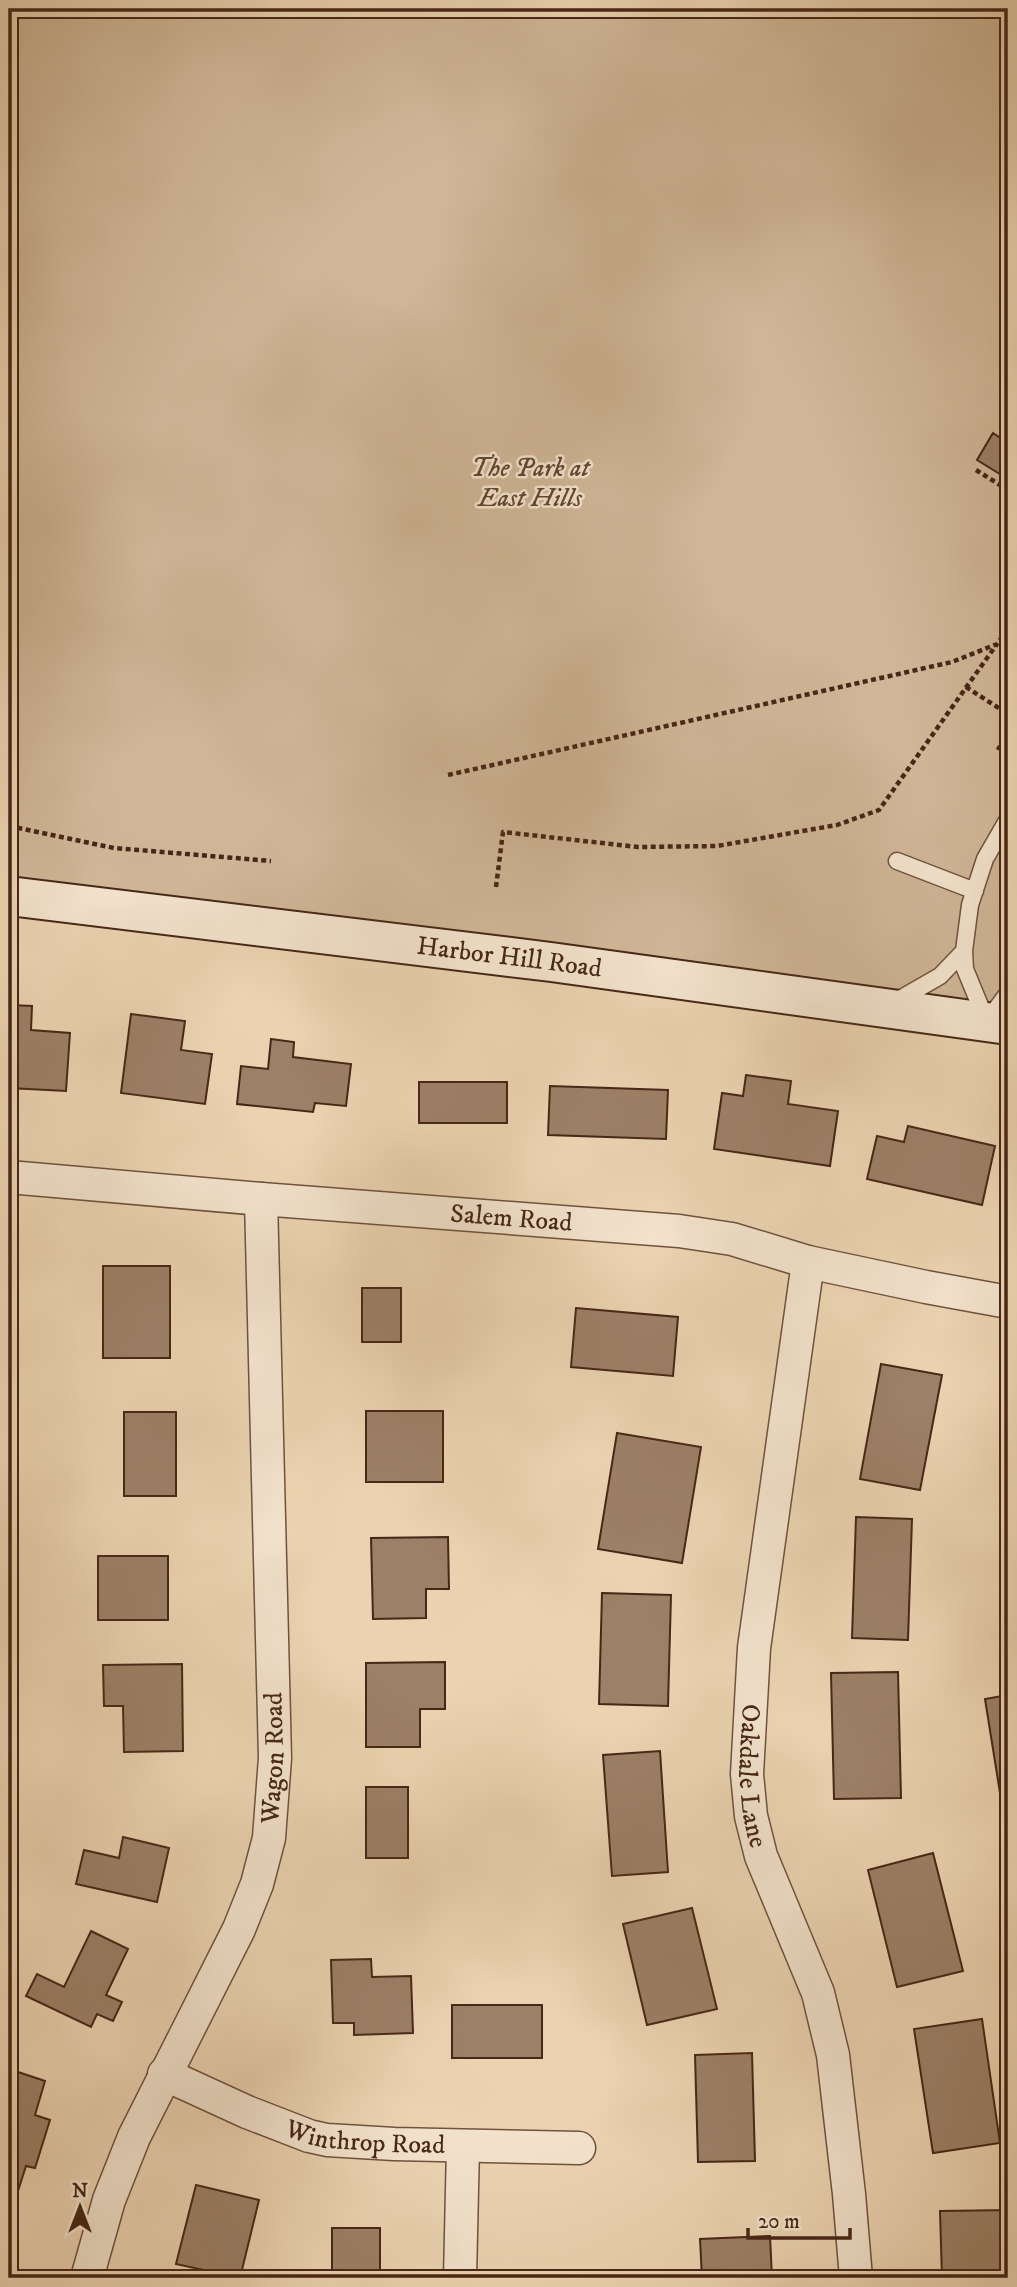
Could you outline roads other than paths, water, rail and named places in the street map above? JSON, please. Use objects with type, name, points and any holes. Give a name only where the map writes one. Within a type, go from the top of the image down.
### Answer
[{"type":"street","name":"Harbor Hill Road","points":[[9,896],[887,1007],[1001,1013]]},
{"type":"street","name":"Salem Road","points":[[9,1177],[680,1231],[733,1239],[808,1262],[1008,1302]]},
{"type":"street","name":"Wagon Road","points":[[87,2278],[118,2174],[164,2074],[239,1929],[265,1858],[273,1810],[275,1758],[261,1199]]},
{"type":"street","name":"Oakdale Lane","points":[[808,1262],[754,1648],[747,1774],[751,1816],[761,1856],[818,1993],[833,2055],[856,2278]]},
{"type":"street","name":"Winthrop Road","points":[[164,2074],[247,2112],[309,2136],[347,2142],[579,2148]]},
{"type":"street","points":[[460,2278],[463,2146]]},
{"type":"lane","points":[[1001,1013],[965,969],[964,951],[970,905],[985,859],[1008,819]]},
{"type":"lane","points":[[897,861],[975,891]]},
{"type":"lane","points":[[887,1007],[940,976],[964,951]]},
{"type":"park label","name":"The Park at East Hills","points":[[530,483]]}]
